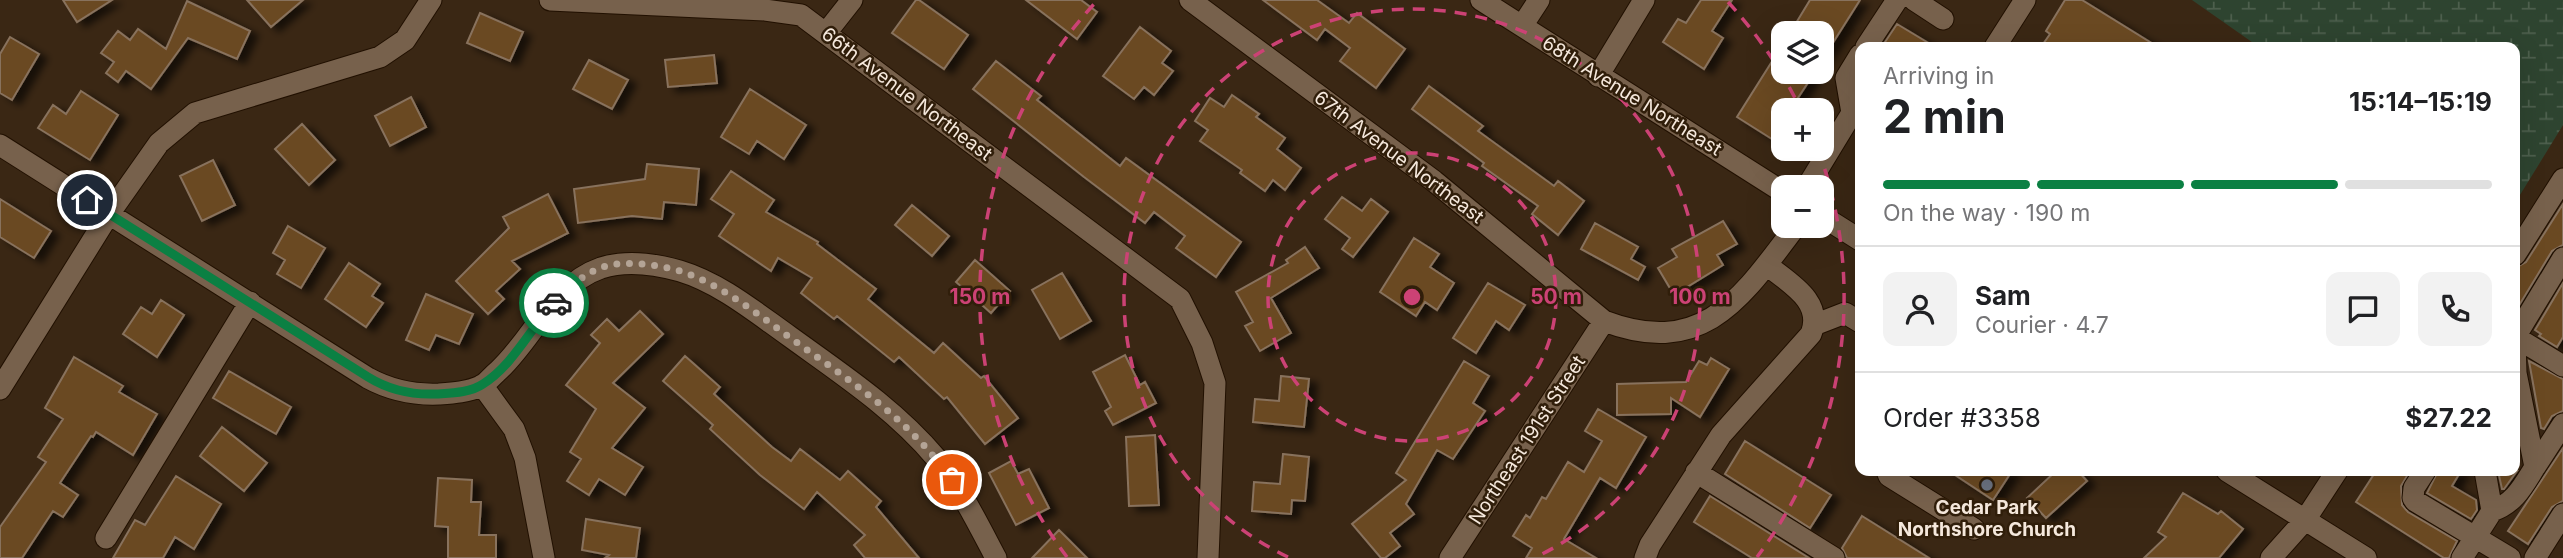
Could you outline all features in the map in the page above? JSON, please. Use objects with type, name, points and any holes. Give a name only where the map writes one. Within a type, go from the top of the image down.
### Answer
[{"type":"street","points":[[0,389],[108,214],[159,143],[195,113],[380,57],[405,40],[431,0]]},
{"type":"street","name":"66th Avenue Northeast","points":[[550,0],[765,10],[801,15],[1180,299],[1202,344],[1215,383],[1208,558]]},
{"type":"street","points":[[826,33],[852,0]]},
{"type":"street","name":"67th Avenue Northeast","points":[[1190,0],[1434,181],[1604,321]]},
{"type":"street","name":"68th Avenue Northeast","points":[[1481,0],[1771,184]]},
{"type":"street","points":[[1522,26],[1539,0]]},
{"type":"street","points":[[1598,76],[1644,0]]},
{"type":"street","points":[[1869,42],[1897,0]]},
{"type":"street","points":[[1914,0],[1943,19]]},
{"type":"street","points":[[1999,42],[2025,0]]},
{"type":"street","points":[[1814,175],[1852,113],[1846,78],[1855,63]]},
{"type":"street","points":[[0,145],[380,385],[424,394],[458,393],[482,385],[504,366],[551,306],[584,276],[615,264],[644,264],[681,271],[719,289],[754,312],[840,373],[921,440],[952,480],[996,558]]},
{"type":"street","points":[[2520,247],[2563,179]]},
{"type":"street","points":[[1834,224],[1855,237]]},
{"type":"street","points":[[1604,321],[1626,330],[1643,332],[1691,330],[1719,314],[1737,299],[1788,238]]},
{"type":"street","points":[[2520,330],[2563,258]]},
{"type":"street","points":[[1645,558],[1650,545],[1721,435],[1805,342],[1814,325],[1809,298],[1767,265]]},
{"type":"street","points":[[106,538],[250,302]]},
{"type":"street","points":[[1814,325],[1845,313],[1855,319]]},
{"type":"street","name":"Northeast 191st Street","points":[[1450,558],[1604,321]]},
{"type":"street","points":[[2520,340],[2560,359]]},
{"type":"street","points":[[482,385],[514,429],[525,458],[544,558]]},
{"type":"street","points":[[2520,393],[2535,467]]},
{"type":"street","points":[[2462,558],[2492,511],[2515,498],[2563,424]]},
{"type":"street","points":[[1696,472],[1834,558]]},
{"type":"street","points":[[1889,476],[1974,529]]},
{"type":"street","points":[[2235,476],[2365,558]]},
{"type":"street","points":[[2272,558],[2305,520],[2334,476]]},
{"type":"street","points":[[2422,476],[2414,488],[2415,501],[2510,558]]},
{"type":"street","points":[[2486,476],[2492,511]]},
{"type":"street","points":[[2535,558],[2563,514]]},
{"type":"green space","points":[[2192,0],[2563,0],[2563,125],[2520,195],[2520,42],[2252,42]]},
{"type":"building","points":[[63,0],[112,0],[77,22]]},
{"type":"building","points":[[247,0],[303,0],[271,27]]},
{"type":"building","points":[[916,0],[968,35],[944,69],[892,33]]},
{"type":"building","points":[[1026,0],[1081,0],[1097,12],[1077,39]]},
{"type":"building","points":[[1263,0],[1317,0],[1349,23],[1357,13],[1405,49],[1376,88],[1340,61],[1350,48],[1325,29],[1317,40]]},
{"type":"building","points":[[1701,0],[1732,0],[1712,31],[1723,38],[1704,69],[1663,42],[1678,19],[1686,23]]},
{"type":"building","points":[[1810,0],[1860,0],[1834,41],[1834,21],[1797,21]]},
{"type":"building","points":[[2065,0],[2082,0],[2150,42],[2044,42],[2050,34],[2046,31]]},
{"type":"building","points":[[187,1],[250,31],[237,59],[188,38],[151,89],[126,71],[118,82],[106,73],[114,62],[101,53],[118,31],[130,40],[138,29],[166,49]]},
{"type":"building","points":[[480,13],[523,32],[510,61],[467,43]]},
{"type":"building","points":[[1897,24],[1927,42],[1885,42]]},
{"type":"building","points":[[1140,27],[1171,51],[1162,63],[1173,71],[1154,95],[1144,87],[1134,99],[1103,76]]},
{"type":"building","points":[[10,37],[39,54],[12,100],[0,93],[0,54]]},
{"type":"building","points":[[714,55],[717,83],[668,87],[665,60]]},
{"type":"building","points":[[589,60],[628,80],[612,109],[573,89]]},
{"type":"building","points":[[996,61],[1041,96],[1037,100],[1120,166],[1126,158],[1241,242],[1216,277],[1176,248],[1185,236],[1154,212],[1145,223],[973,89]]},
{"type":"building","points":[[1771,63],[1771,84],[1807,84],[1798,98],[1771,98],[1771,138],[1737,117]]},
{"type":"building","points":[[1429,86],[1483,126],[1478,131],[1554,186],[1558,181],[1584,201],[1558,235],[1532,214],[1538,206],[1482,166],[1484,163],[1412,109]]},
{"type":"building","points":[[750,89],[806,125],[784,159],[757,141],[749,154],[721,137]]},
{"type":"building","points":[[81,91],[118,115],[90,160],[38,128],[53,105],[66,114]]},
{"type":"building","points":[[1232,95],[1259,114],[1256,117],[1285,138],[1277,149],[1301,168],[1285,190],[1273,180],[1265,191],[1240,173],[1242,170],[1200,141],[1208,130],[1195,121],[1210,98],[1224,107]]},
{"type":"building","points":[[411,97],[426,127],[390,146],[375,116]]},
{"type":"building","points":[[302,124],[335,160],[309,185],[275,149]]},
{"type":"building","points":[[213,160],[235,205],[202,221],[180,176]]},
{"type":"building","points":[[647,164],[699,169],[696,205],[664,202],[662,219],[632,216],[578,223],[574,189],[645,179]]},
{"type":"building","points":[[731,171],[774,200],[766,212],[818,242],[817,244],[876,289],[868,299],[934,353],[943,343],[981,378],[984,376],[1018,418],[985,444],[947,397],[944,399],[899,357],[894,362],[837,316],[834,319],[801,293],[812,278],[778,258],[771,271],[719,236],[734,214],[711,199]]},
{"type":"building","points":[[548,194],[568,233],[512,261],[520,269],[496,291],[504,299],[488,314],[456,281],[509,228],[503,217]]},
{"type":"building","points":[[1342,197],[1362,211],[1371,199],[1388,212],[1353,257],[1342,249],[1350,238],[1325,219]]},
{"type":"building","points":[[0,199],[51,231],[34,258],[0,237]]},
{"type":"building","points":[[2563,204],[2563,245],[2552,251],[2520,304],[2520,265],[2526,262]]},
{"type":"building","points":[[912,205],[949,236],[932,256],[895,225]]},
{"type":"building","points":[[1723,221],[1737,244],[1717,255],[1723,265],[1674,295],[1658,268],[1677,257],[1672,249]]},
{"type":"building","points":[[1595,223],[1638,247],[1631,259],[1645,267],[1638,280],[1581,249]]},
{"type":"building","points":[[288,226],[325,248],[301,288],[277,274],[285,260],[273,253]]},
{"type":"building","points":[[1414,238],[1439,254],[1430,267],[1454,283],[1437,310],[1425,302],[1416,316],[1380,292]]},
{"type":"building","points":[[1305,247],[1319,268],[1271,298],[1291,333],[1260,351],[1245,326],[1253,322],[1236,292],[1288,263],[1286,260]]},
{"type":"building","points":[[975,260],[1010,291],[991,313],[956,282]]},
{"type":"building","points":[[349,263],[380,284],[372,296],[383,303],[366,327],[325,299]]},
{"type":"building","points":[[1062,273],[1091,321],[1060,339],[1032,290]]},
{"type":"building","points":[[1488,283],[1525,305],[1509,330],[1496,321],[1476,353],[1453,338]]},
{"type":"building","points":[[2563,283],[2563,337],[2557,347],[2539,336],[2541,334],[2535,330]]},
{"type":"building","points":[[426,294],[473,314],[459,344],[436,335],[429,350],[406,340]]},
{"type":"building","points":[[161,300],[184,315],[157,357],[123,334],[141,307],[152,314]]},
{"type":"building","points":[[640,311],[663,334],[613,383],[645,408],[612,448],[643,467],[625,495],[599,479],[589,495],[567,481],[581,459],[570,452],[596,409],[566,385],[600,343],[591,335],[607,319],[619,331]]},
{"type":"building","points":[[1125,355],[1140,385],[1145,382],[1156,403],[1113,425],[1105,411],[1111,407],[1093,372]]},
{"type":"building","points":[[685,356],[720,387],[714,394],[791,461],[800,449],[840,480],[848,471],[881,501],[876,507],[919,558],[865,558],[854,545],[865,535],[817,492],[804,509],[760,475],[710,429],[713,425],[663,381]]},
{"type":"building","points":[[74,357],[123,386],[119,392],[157,414],[133,455],[96,432],[91,436],[60,483],[78,495],[63,517],[53,511],[22,558],[0,558],[0,527],[46,462],[38,457],[63,419],[45,408]]},
{"type":"building","points":[[1711,358],[1729,369],[1700,417],[1671,398],[1671,414],[1617,415],[1617,384],[1686,382],[1699,361],[1707,365]]},
{"type":"building","points":[[1464,361],[1489,376],[1473,403],[1485,411],[1453,459],[1437,450],[1406,504],[1414,514],[1390,533],[1400,546],[1385,558],[1381,558],[1352,524],[1406,480],[1396,473]]},
{"type":"building","points":[[2529,361],[2563,379],[2563,411],[2552,416],[2544,429],[2541,428]]},
{"type":"building","points":[[229,371],[291,407],[276,434],[213,398]]},
{"type":"building","points":[[1281,376],[1309,379],[1304,427],[1253,422],[1255,399],[1279,401]]},
{"type":"building","points":[[1598,409],[1646,437],[1616,488],[1600,478],[1564,539],[1596,558],[1526,558],[1532,548],[1513,536],[1526,515],[1530,518],[1542,497],[1546,499],[1568,462],[1584,472],[1602,441],[1585,431]]},
{"type":"building","points":[[222,427],[267,463],[244,491],[200,456]]},
{"type":"building","points":[[1155,435],[1159,505],[1129,506],[1126,437]]},
{"type":"building","points":[[1745,441],[1831,495],[1810,528],[1725,474]]},
{"type":"building","points":[[2563,448],[2563,501],[2552,507],[2528,544],[2508,531]]},
{"type":"building","points":[[1283,454],[1309,457],[1305,501],[1292,500],[1291,514],[1252,511],[1254,482],[1280,484]]},
{"type":"building","points":[[1011,461],[1018,474],[1029,469],[1049,508],[1016,525],[989,473]]},
{"type":"building","points":[[176,476],[221,504],[194,549],[175,537],[163,558],[113,558],[135,520],[145,525]]},
{"type":"building","name":"Cedar Park Northshore Church","points":[[1957,476],[2009,476],[1993,500]]},
{"type":"building","points":[[2051,476],[2082,476],[2087,481],[2046,518],[2027,498]]},
{"type":"building","points":[[2373,476],[2407,476],[2401,486],[2402,505],[2408,512],[2457,541],[2449,558],[2444,558],[2356,502]]},
{"type":"building","points":[[2436,476],[2458,476],[2452,486],[2476,500],[2477,510],[2471,519],[2427,493]]},
{"type":"building","points":[[2499,476],[2513,476],[2504,489]]},
{"type":"building","points":[[438,478],[472,480],[471,502],[481,502],[479,535],[496,535],[496,558],[448,558],[448,527],[435,526]]},
{"type":"building","points":[[2183,493],[2218,514],[2221,511],[2243,529],[2219,558],[2144,558],[2166,537],[2158,532]]},
{"type":"building","points":[[1710,496],[1809,558],[1752,558],[1694,522]]},
{"type":"building","points":[[1862,516],[1929,558],[1847,558],[1842,548]]},
{"type":"building","points":[[586,519],[640,528],[636,558],[605,558],[609,555],[582,550]]},
{"type":"building","points":[[1059,530],[1087,558],[1032,558]]},
{"type":"way so far","points":[[554,303],[584,276],[615,264],[663,267],[700,279],[754,312],[840,373],[898,419],[921,440],[952,480]]},
{"type":"place","name":"Cedar Park Northshore Church","points":[[1987,485]]},
{"type":"route","points":[[87,200],[380,385],[415,394],[458,393],[482,385],[504,366],[554,303]]}]
